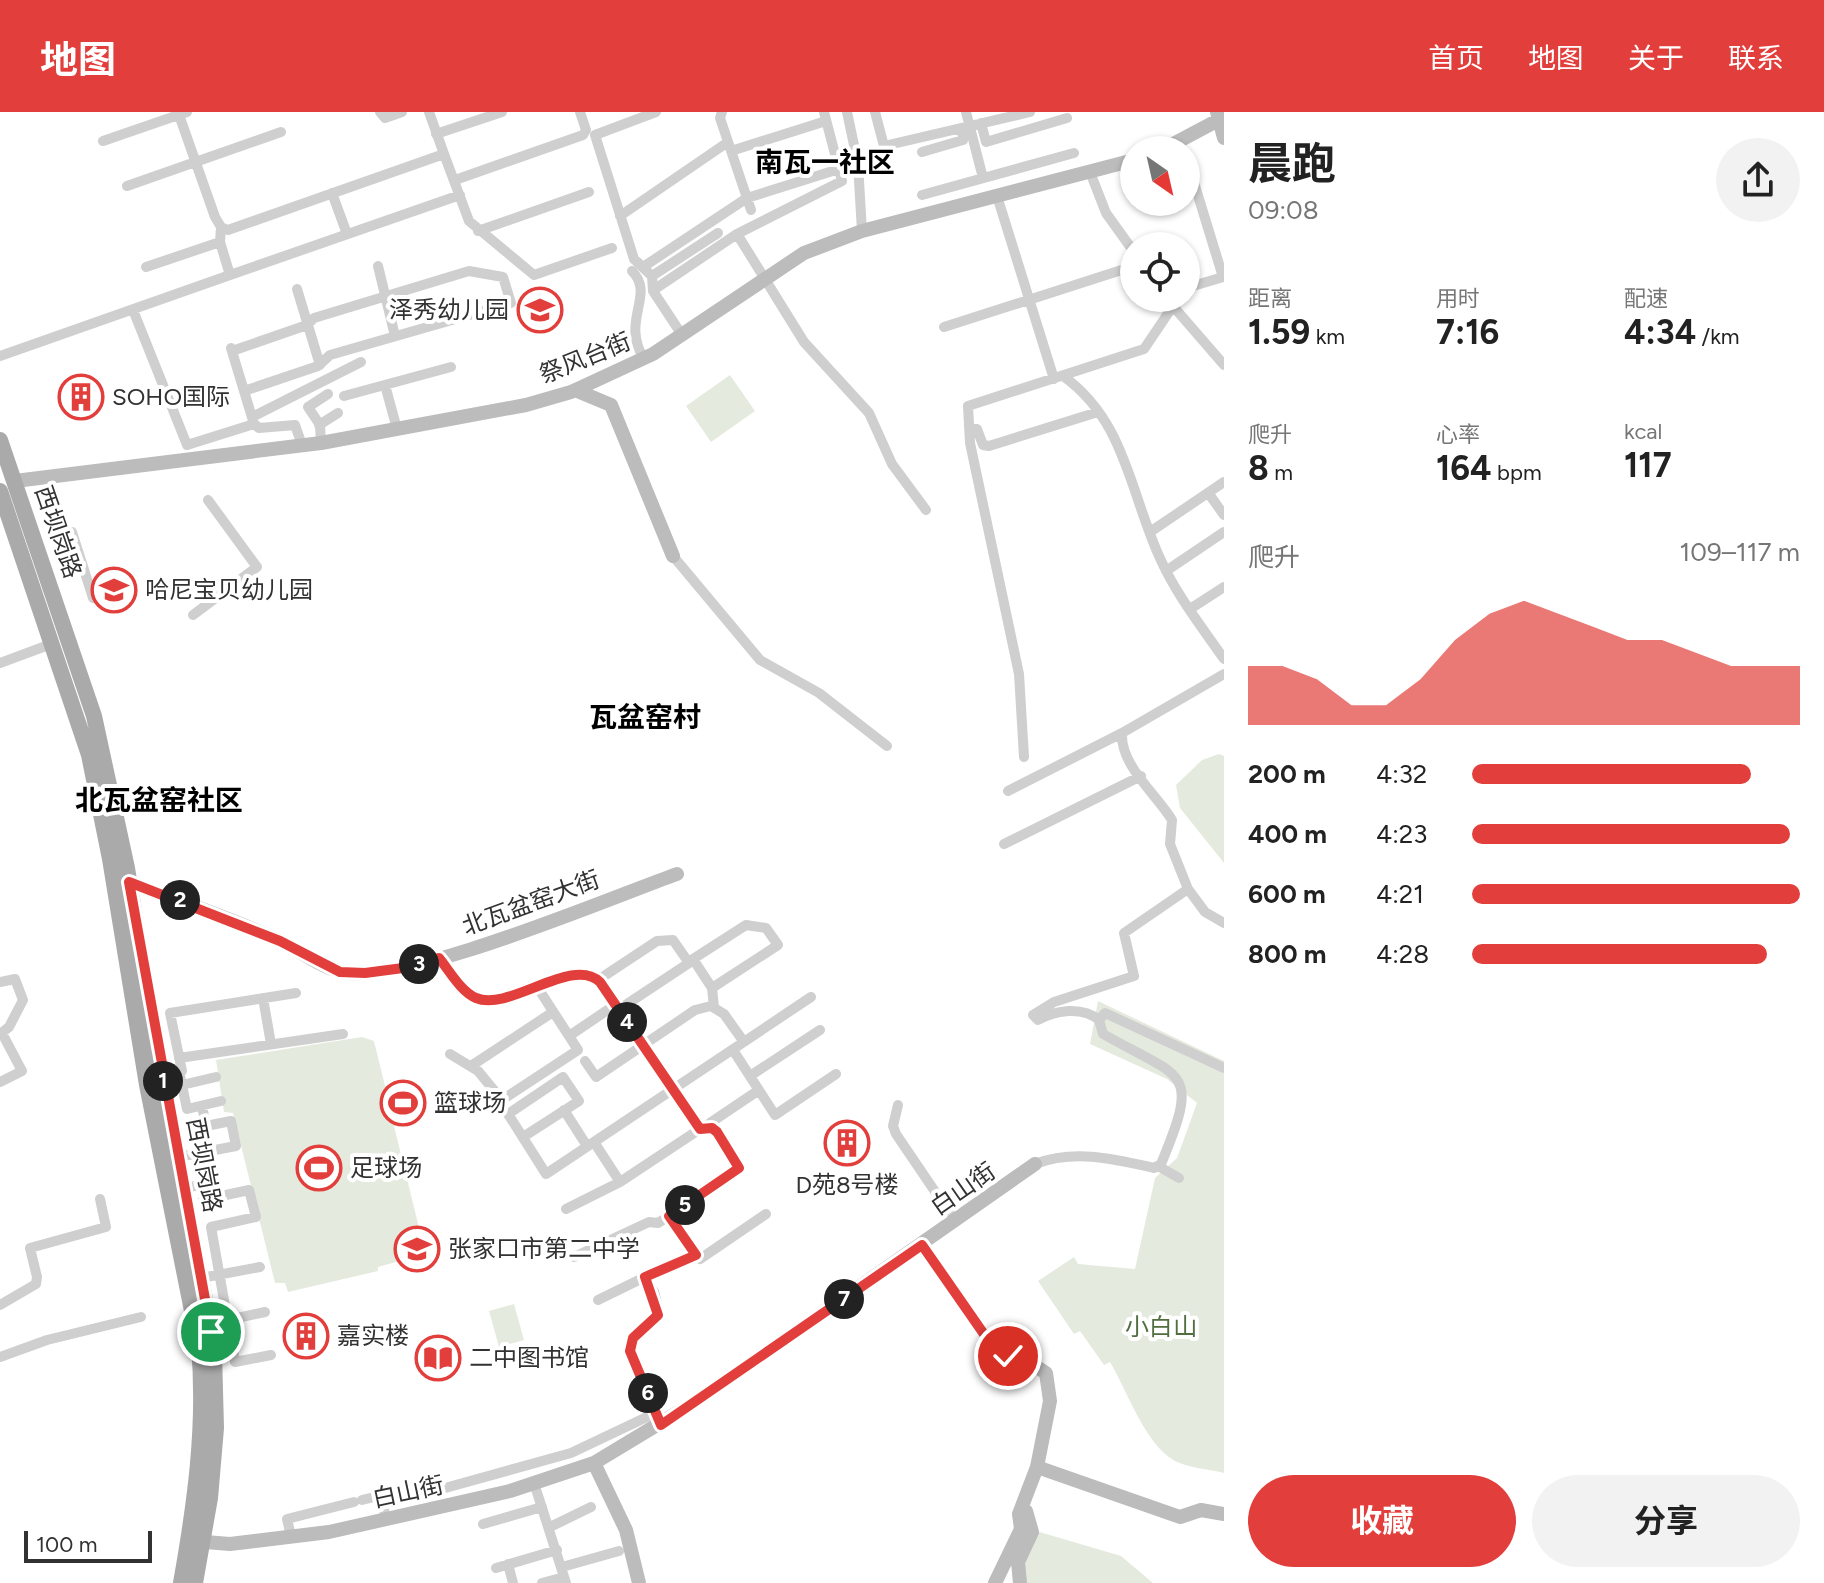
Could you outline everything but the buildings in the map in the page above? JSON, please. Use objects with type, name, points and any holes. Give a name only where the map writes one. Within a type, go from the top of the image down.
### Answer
[{"type":"main road","points":[[1217,112],[1224,138]]},
{"type":"main road","points":[[1188,136],[1224,117]]},
{"type":"main road","name":"祭风台街","points":[[7,484],[321,443],[526,405],[575,390],[644,359],[804,253],[862,231],[1120,164]]},
{"type":"main road","points":[[575,390],[611,405],[673,556]]},
{"type":"main road","name":"西坝岗路","points":[[0,440],[7,484],[89,755],[122,884],[152,1016],[201,1278],[202,1383],[195,1583]]},
{"type":"main road","name":"西坝岗路","points":[[7,484],[94,716],[122,884],[144,1073],[200,1311],[211,1332],[216,1428],[195,1542],[181,1583]]},
{"type":"main road","name":"北瓦盆窑大街","points":[[122,884],[280,941],[340,972],[390,970],[439,958],[677,874]]},
{"type":"main road","name":"白山街","points":[[195,1542],[291,1536],[386,1519],[534,1483],[594,1463],[922,1245],[1035,1164]]},
{"type":"main road","points":[[922,1245],[995,1350],[1023,1358],[1046,1373],[1050,1401],[1037,1467],[1019,1514],[1021,1529],[995,1583]]},
{"type":"main road","points":[[652,1292],[658,1315],[633,1338],[630,1351],[655,1420]]},
{"type":"main road","points":[[594,1463],[626,1530],[639,1583]]},
{"type":"main road","points":[[1037,1467],[1180,1517],[1201,1510],[1224,1514]]},
{"type":"main road","points":[[1020,1583],[1018,1562],[1032,1532],[1023,1503]]},
{"type":"street","points":[[380,112],[385,118],[402,112]]},
{"type":"street","points":[[429,112],[469,221],[534,275],[612,248]]},
{"type":"street","points":[[436,134],[502,112]]},
{"type":"street","points":[[455,180],[583,135],[586,130],[580,112]]},
{"type":"street","points":[[644,359],[633,339],[642,292],[638,269],[595,135],[656,112]]},
{"type":"street","points":[[722,112],[751,210]]},
{"type":"street","points":[[847,112],[858,164],[862,231]]},
{"type":"street","points":[[875,112],[884,146],[1030,112]]},
{"type":"street","points":[[966,112],[983,178]]},
{"type":"street","points":[[103,141],[182,113],[196,162],[221,227],[220,242],[230,275]]},
{"type":"street","points":[[620,216],[730,147],[825,116],[842,181],[737,234],[655,289]]},
{"type":"street","points":[[971,126],[986,142],[1067,118]]},
{"type":"street","points":[[922,152],[963,140],[971,126]]},
{"type":"street","points":[[127,186],[281,132]]},
{"type":"street","points":[[922,195],[1074,153]]},
{"type":"street","points":[[221,227],[228,230],[444,154]]},
{"type":"street","points":[[638,269],[747,198],[839,169]]},
{"type":"street","points":[[1090,172],[1106,213],[1120,232]]},
{"type":"street","points":[[478,231],[589,192]]},
{"type":"street","points":[[332,193],[347,234]]},
{"type":"street","points":[[0,356],[460,195]]},
{"type":"street","points":[[997,196],[1029,300],[1059,378],[1085,393],[1128,462],[1166,571],[1224,659]]},
{"type":"street","points":[[1200,202],[1223,277],[1200,284]]},
{"type":"street","points":[[652,276],[718,233]]},
{"type":"street","points":[[737,234],[804,342],[869,413],[892,464],[926,510]]},
{"type":"street","points":[[146,267],[220,242]]},
{"type":"street","points":[[378,266],[395,336]]},
{"type":"street","points":[[638,269],[652,276]]},
{"type":"street","points":[[244,391],[320,365],[330,355],[511,303],[503,277],[469,271],[314,318],[307,325],[232,349],[244,391],[253,421],[259,428],[295,425],[302,445]]},
{"type":"street","points":[[944,327],[1120,271]]},
{"type":"street","points":[[652,276],[653,291],[682,335]]},
{"type":"street","points":[[297,289],[320,365]]},
{"type":"street","points":[[133,310],[187,445],[253,421],[361,362]]},
{"type":"street","points":[[1024,757],[1019,674],[969,427],[968,406],[1144,349],[1164,312]]},
{"type":"street","points":[[1178,312],[1224,365]]},
{"type":"street","points":[[344,396],[451,367]]},
{"type":"street","points":[[385,385],[397,429]]},
{"type":"street","points":[[321,443],[319,425],[308,407],[328,394]]},
{"type":"street","points":[[969,427],[977,429],[983,445],[989,446],[1098,412]]},
{"type":"street","points":[[319,425],[338,413]]},
{"type":"street","points":[[1150,532],[1224,482]]},
{"type":"street","points":[[1209,494],[1224,515]]},
{"type":"street","points":[[193,615],[257,567],[208,500]]},
{"type":"street","points":[[72,532],[93,598]]},
{"type":"street","points":[[1166,571],[1224,532]]},
{"type":"street","points":[[673,556],[760,660],[819,693],[887,746]]},
{"type":"street","points":[[1190,609],[1224,587]]},
{"type":"street","points":[[0,663],[54,643]]},
{"type":"street","points":[[1008,791],[1122,733],[1224,674]]},
{"type":"street","points":[[1122,733],[1124,750],[1172,820],[1170,844],[1188,889],[1205,912],[1224,923]]},
{"type":"street","points":[[1004,844],[1141,776]]},
{"type":"street","points":[[1179,1178],[1158,1166],[1183,1113],[1182,1084],[1173,1073],[1103,1034],[1099,1020],[1080,1011],[1060,1012],[1038,1020],[1033,1015],[1054,1002],[1134,976],[1124,933],[1188,889]]},
{"type":"street","points":[[569,1036],[746,925],[766,928],[778,945],[712,988]]},
{"type":"street","points":[[598,980],[657,941],[673,940],[712,988],[714,1007]]},
{"type":"street","points":[[439,958],[477,999],[495,1001],[536,985],[581,975],[598,980],[673,1089],[704,1129],[717,1132],[739,1168],[658,1223],[649,1222],[574,1257]]},
{"type":"street","points":[[0,982],[10,977],[15,979],[23,1000],[9,1027],[1,1034],[22,1071],[0,1082]]},
{"type":"street","points":[[450,1054],[471,1066],[502,1100],[578,1050],[536,985]]},
{"type":"street","points":[[152,1016],[296,993]]},
{"type":"street","points":[[523,1137],[579,1101],[563,1077],[508,1114],[546,1174],[811,997]]},
{"type":"street","points":[[263,998],[271,1044]]},
{"type":"street","points":[[585,1061],[596,1077],[695,1010],[714,1007],[724,1014],[744,1042]]},
{"type":"street","points":[[471,1066],[553,1012]]},
{"type":"street","points":[[170,1013],[187,1109],[221,1101]]},
{"type":"street","points":[[1099,1020],[1105,1013],[1112,1014],[1224,1068]]},
{"type":"street","points":[[750,1076],[820,1030]]},
{"type":"street","points":[[179,1058],[343,1034]]},
{"type":"street","points":[[733,1050],[775,1115],[836,1074]]},
{"type":"street","points":[[161,1075],[179,1071]]},
{"type":"street","points":[[182,1085],[216,1077]]},
{"type":"street","points":[[566,1209],[620,1182],[759,1090]]},
{"type":"street","points":[[898,1105],[893,1126],[896,1134],[955,1221]]},
{"type":"street","points":[[178,1157],[236,1146],[231,1121],[206,1126],[202,1106]]},
{"type":"street","points":[[564,1110],[620,1182]]},
{"type":"street","name":"白山街","points":[[1035,1164],[1071,1156],[1108,1157],[1154,1168],[1158,1166]]},
{"type":"street","points":[[184,1188],[206,1184],[204,1168]]},
{"type":"street","points":[[203,1200],[249,1190],[256,1217],[211,1227],[235,1362],[271,1355]]},
{"type":"street","points":[[0,1305],[36,1284],[30,1248],[106,1227],[100,1199]]},
{"type":"street","points":[[669,1216],[700,1259],[766,1214]]},
{"type":"street","points":[[193,1235],[212,1231]]},
{"type":"street","points":[[598,1300],[696,1255]]},
{"type":"street","points":[[201,1278],[260,1267]]},
{"type":"street","points":[[645,1277],[652,1292]]},
{"type":"street","points":[[211,1332],[265,1312]]},
{"type":"street","points":[[0,1357],[47,1340],[141,1317]]},
{"type":"street","points":[[420,1495],[571,1453],[655,1420]]},
{"type":"street","points":[[534,1483],[564,1576]]},
{"type":"street","points":[[291,1536],[287,1519],[403,1490]]},
{"type":"street","points":[[381,1495],[386,1519]]},
{"type":"street","points":[[483,1524],[542,1507]]},
{"type":"street","points":[[550,1527],[591,1507]]},
{"type":"street","points":[[496,1568],[557,1550]]},
{"type":"street","points":[[542,1583],[619,1551]]},
{"type":"street","points":[[508,1564],[513,1583]]},
{"type":"green space","points":[[730,375],[755,411],[711,442],[686,406]]},
{"type":"green space","points":[[1219,754],[1224,756],[1224,863],[1180,808],[1176,785],[1202,760]]},
{"type":"green space","name":"小白山","points":[[1098,1001],[1224,1061],[1224,1473],[1180,1463],[1164,1453],[1146,1430],[1110,1362],[1104,1365],[1080,1331],[1074,1334],[1038,1281],[1074,1257],[1078,1264],[1135,1269],[1155,1178],[1177,1158],[1197,1103],[1167,1079],[1090,1044]]},
{"type":"green space","points":[[362,1037],[374,1041],[385,1086],[411,1080],[421,1119],[394,1126],[423,1244],[412,1247],[414,1257],[378,1267],[378,1271],[288,1292],[285,1283],[275,1283],[233,1113],[224,1112],[216,1060]]},
{"type":"green space","points":[[514,1304],[524,1340],[499,1347],[489,1311]]},
{"type":"green space","points":[[1036,1531],[1121,1556],[1153,1583],[1025,1583],[1023,1565]]},
{"type":"place","name":"泽秀幼儿园","points":[[540,310]]},
{"type":"place","name":"SOHO国际","points":[[81,397]]},
{"type":"place","name":"哈尼宝贝幼儿园","points":[[114,590]]},
{"type":"place","name":"篮球场","points":[[403,1103]]},
{"type":"place","name":"D苑8号楼","points":[[847,1143]]},
{"type":"place","name":"足球场","points":[[319,1168]]},
{"type":"place","name":"张家口市第二中学","points":[[417,1249]]},
{"type":"place","name":"嘉实楼","points":[[306,1336]]},
{"type":"place","name":"二中图书馆","points":[[438,1358]]},
{"type":"district","name":"南瓦一社区","points":[[825,162]]},
{"type":"district","name":"瓦盆窑村","points":[[645,717]]},
{"type":"district","name":"北瓦盆窑社区","points":[[159,800]]},
{"type":"route","points":[[211,1332],[161,1075],[129,882],[280,941],[340,972],[365,973],[403,968],[439,958],[470,994],[486,1001],[507,998],[536,985],[581,975],[595,977],[600,982],[700,1129],[712,1128],[717,1132],[739,1168],[669,1216],[696,1255],[645,1277],[658,1315],[629,1343],[661,1425],[922,1245],[995,1350],[1008,1356]]}]
